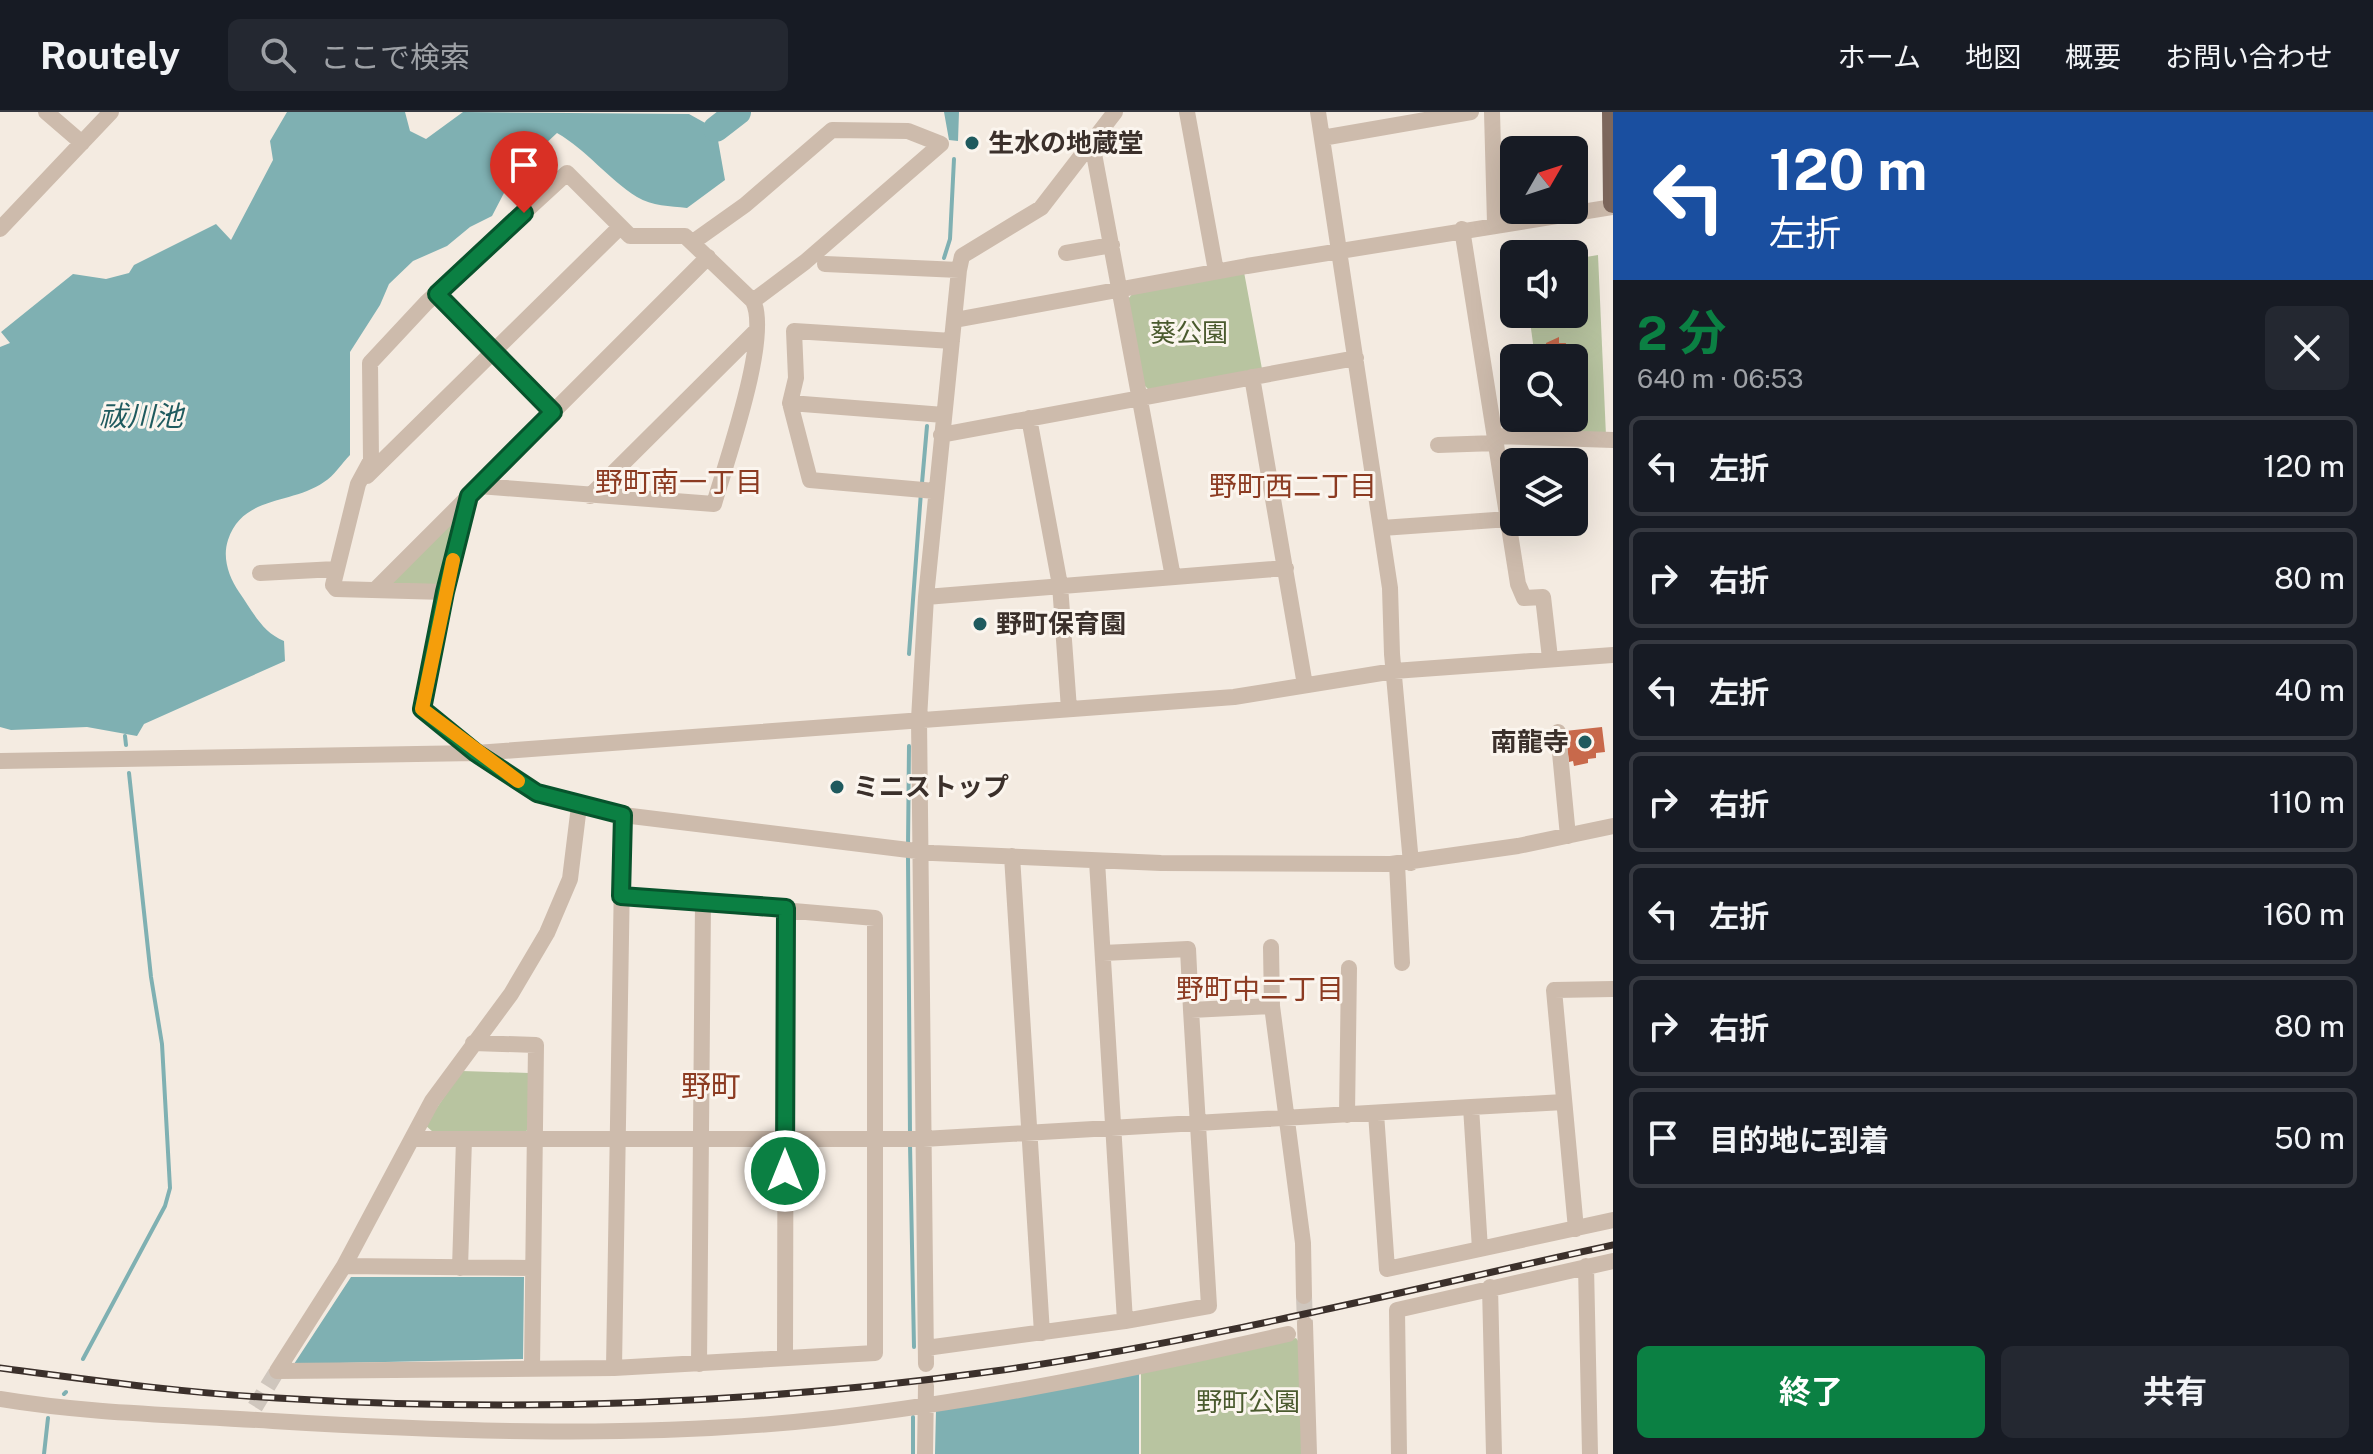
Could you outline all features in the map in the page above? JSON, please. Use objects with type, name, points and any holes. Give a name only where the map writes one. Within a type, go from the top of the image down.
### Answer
[{"type":"main road","points":[[1612,112],[1613,205]]},
{"type":"street","points":[[46,112],[82,143]]},
{"type":"street","points":[[0,229],[111,112]]},
{"type":"street","points":[[825,264],[960,263],[1041,208],[1115,112]]},
{"type":"street","points":[[1187,112],[1216,271]]},
{"type":"street","points":[[1318,112],[1390,588],[1404,863],[1402,963]]},
{"type":"street","points":[[1322,138],[1471,112]]},
{"type":"street","points":[[1492,112],[1495,223]]},
{"type":"street","points":[[693,242],[745,205],[832,130],[908,131],[941,144],[805,262],[753,301]]},
{"type":"street","points":[[1092,143],[1173,577]]},
{"type":"street","points":[[445,592],[336,589],[333,585],[358,484],[371,460],[370,363],[437,294],[567,173],[572,174],[619,228],[630,236],[685,236],[753,301],[758,311],[756,351],[714,504],[474,491]]},
{"type":"street","points":[[955,320],[1216,271],[1613,205]]},
{"type":"street","points":[[358,484],[619,228]]},
{"type":"street","points":[[1462,229],[1500,464]]},
{"type":"street","points":[[1066,253],[1112,245]]},
{"type":"street","points":[[376,589],[708,257]]},
{"type":"street","points":[[960,263],[933,491],[911,850],[915,1139],[926,1356],[1042,1333],[1209,1306],[1188,949],[1103,953]]},
{"type":"street","points":[[437,294],[553,412]]},
{"type":"street","points":[[590,496],[757,330]]},
{"type":"street","points":[[933,491],[810,480],[790,403],[796,378],[794,331],[952,341]]},
{"type":"street","points":[[941,435],[1356,358]]},
{"type":"street","points":[[1252,377],[1305,685]]},
{"type":"street","points":[[790,403],[944,415]]},
{"type":"street","points":[[1029,418],[1060,585],[1069,709]]},
{"type":"street","points":[[1438,445],[1496,440],[1613,440]]},
{"type":"street","points":[[474,491],[445,592],[422,709],[476,753],[537,793],[579,806],[623,815],[911,850],[1097,861],[1305,866],[1404,863],[1613,826]]},
{"type":"street","points":[[1382,528],[1500,520]]},
{"type":"street","points":[[1511,536],[1518,584],[1524,598],[1543,597],[1550,658]]},
{"type":"street","points":[[926,597],[1286,568]]},
{"type":"street","points":[[260,573],[336,569]]},
{"type":"street","points":[[0,761],[476,753],[1234,697],[1394,671],[1613,655]]},
{"type":"street","points":[[1558,732],[1568,836]]},
{"type":"street","points":[[579,806],[570,879],[560,907],[511,994],[432,1101],[344,1266],[277,1371],[614,1368],[875,1353],[875,918],[621,896]]},
{"type":"street","points":[[614,1368],[623,815]]},
{"type":"street","points":[[1012,856],[1042,1333]]},
{"type":"street","points":[[1097,861],[1125,1321]]},
{"type":"street","points":[[699,1364],[703,901]]},
{"type":"street","points":[[785,1358],[786,908]]},
{"type":"street","points":[[1271,947],[1272,1006],[1303,1243],[1304,1296]]},
{"type":"street","points":[[1347,1115],[1349,968]]},
{"type":"street","points":[[1576,1229],[1554,990],[1613,989]]},
{"type":"street","points":[[1191,1010],[1272,1006]]},
{"type":"street","points":[[473,1043],[536,1045],[532,1369]]},
{"type":"street","points":[[412,1139],[915,1139],[1564,1102]]},
{"type":"street","points":[[1471,1107],[1480,1249]]},
{"type":"street","points":[[1376,1113],[1387,1269],[1613,1220]]},
{"type":"street","points":[[460,1268],[464,1139]]},
{"type":"street","points":[[1399,1454],[1397,1310],[1613,1261]]},
{"type":"street","points":[[344,1266],[533,1268]]},
{"type":"street","points":[[1586,1266],[1590,1454]]},
{"type":"street","points":[[1490,1287],[1494,1454]]},
{"type":"street","points":[[1305,1324],[1309,1454]]},
{"type":"street","points":[[0,1399],[244,1419],[536,1431],[713,1427],[830,1418],[1051,1385],[1288,1334]]},
{"type":"street","points":[[925,1454],[926,1386]]},
{"type":"green space","points":[[1598,255],[1606,436],[1558,433],[1588,432],[1588,344],[1533,344],[1531,328],[1588,328],[1588,257]]},
{"type":"green space","name":"葵公園","points":[[1244,272],[1262,369],[1150,391],[1144,385],[1128,299],[1134,292]]},
{"type":"green space","points":[[459,513],[443,581],[436,586],[392,586],[391,581]]},
{"type":"green space","points":[[462,1071],[529,1073],[530,1128],[525,1132],[433,1132],[425,1125]]},
{"type":"green space","name":"野町公園","points":[[1296,1338],[1299,1342],[1302,1454],[1141,1454],[1141,1373]]},
{"type":"water","name":"祓川池","points":[[287,112],[405,112],[410,131],[426,139],[463,112],[689,114],[716,129],[725,180],[687,208],[649,202],[626,190],[557,133],[515,172],[492,216],[470,227],[447,246],[413,261],[389,284],[380,305],[350,352],[350,455],[324,482],[256,508],[235,526],[226,547],[230,574],[258,621],[284,641],[285,661],[144,724],[137,736],[87,727],[11,730],[0,727],[0,347],[10,343],[1,332],[73,274],[106,279],[129,273],[134,265],[216,224],[231,240],[273,160],[270,141]]},
{"type":"water","points":[[944,112],[959,112],[958,141],[949,140]]},
{"type":"water","points":[[351,1277],[524,1277],[523,1359],[294,1364]]},
{"type":"water","points":[[1139,1372],[1139,1454],[935,1454],[936,1409]]},
{"type":"building","points":[[1559,337],[1559,343],[1566,343],[1546,344]]},
{"type":"building","name":"南龍寺","points":[[1602,727],[1605,752],[1596,753],[1596,758],[1588,759],[1588,763],[1574,766],[1573,761],[1569,762],[1565,731]]},
{"type":"waterway","points":[[716,129],[738,112]]},
{"type":"waterway","points":[[944,258],[950,239],[954,159]]},
{"type":"waterway","points":[[922,483],[927,426]]},
{"type":"waterway","points":[[909,654],[921,492]]},
{"type":"waterway","points":[[125,736],[126,745]]},
{"type":"waterway","points":[[908,847],[909,746]]},
{"type":"waterway","points":[[83,1359],[165,1206],[170,1188],[162,1044],[151,977],[129,773]]},
{"type":"waterway","points":[[908,856],[910,1135]]},
{"type":"waterway","points":[[910,1144],[914,1347]]},
{"type":"waterway","points":[[913,1417],[913,1454]]},
{"type":"waterway","points":[[44,1454],[48,1418]]},
{"type":"tunnel","points":[[1304,1296],[1305,1324]]},
{"type":"tunnel","points":[[255,1407],[277,1371]]},
{"type":"railway","points":[[0,1368],[207,1393],[367,1402],[547,1405],[727,1398],[906,1382],[1073,1359],[1305,1314],[1613,1245]]},
{"type":"slow traffic","points":[[453,560],[422,709],[476,753],[518,781]]},
{"type":"place","name":"生水の地蔵堂","points":[[972,143]]},
{"type":"place","name":"野町保育園","points":[[980,624]]},
{"type":"place","name":"南龍寺","points":[[1585,742]]},
{"type":"place","name":"ミニストップ","points":[[837,787]]},
{"type":"district","name":"野町南一丁目","points":[[679,482]]},
{"type":"district","name":"野町西二丁目","points":[[1293,486]]},
{"type":"district","name":"野町中二丁目","points":[[1260,989]]},
{"type":"district","name":"野町","points":[[711,1087]]},
{"type":"route","points":[[524,213],[437,294],[553,412],[469,496],[445,592],[422,709],[476,753],[537,793],[623,815],[621,896],[786,908],[785,1171]]}]
